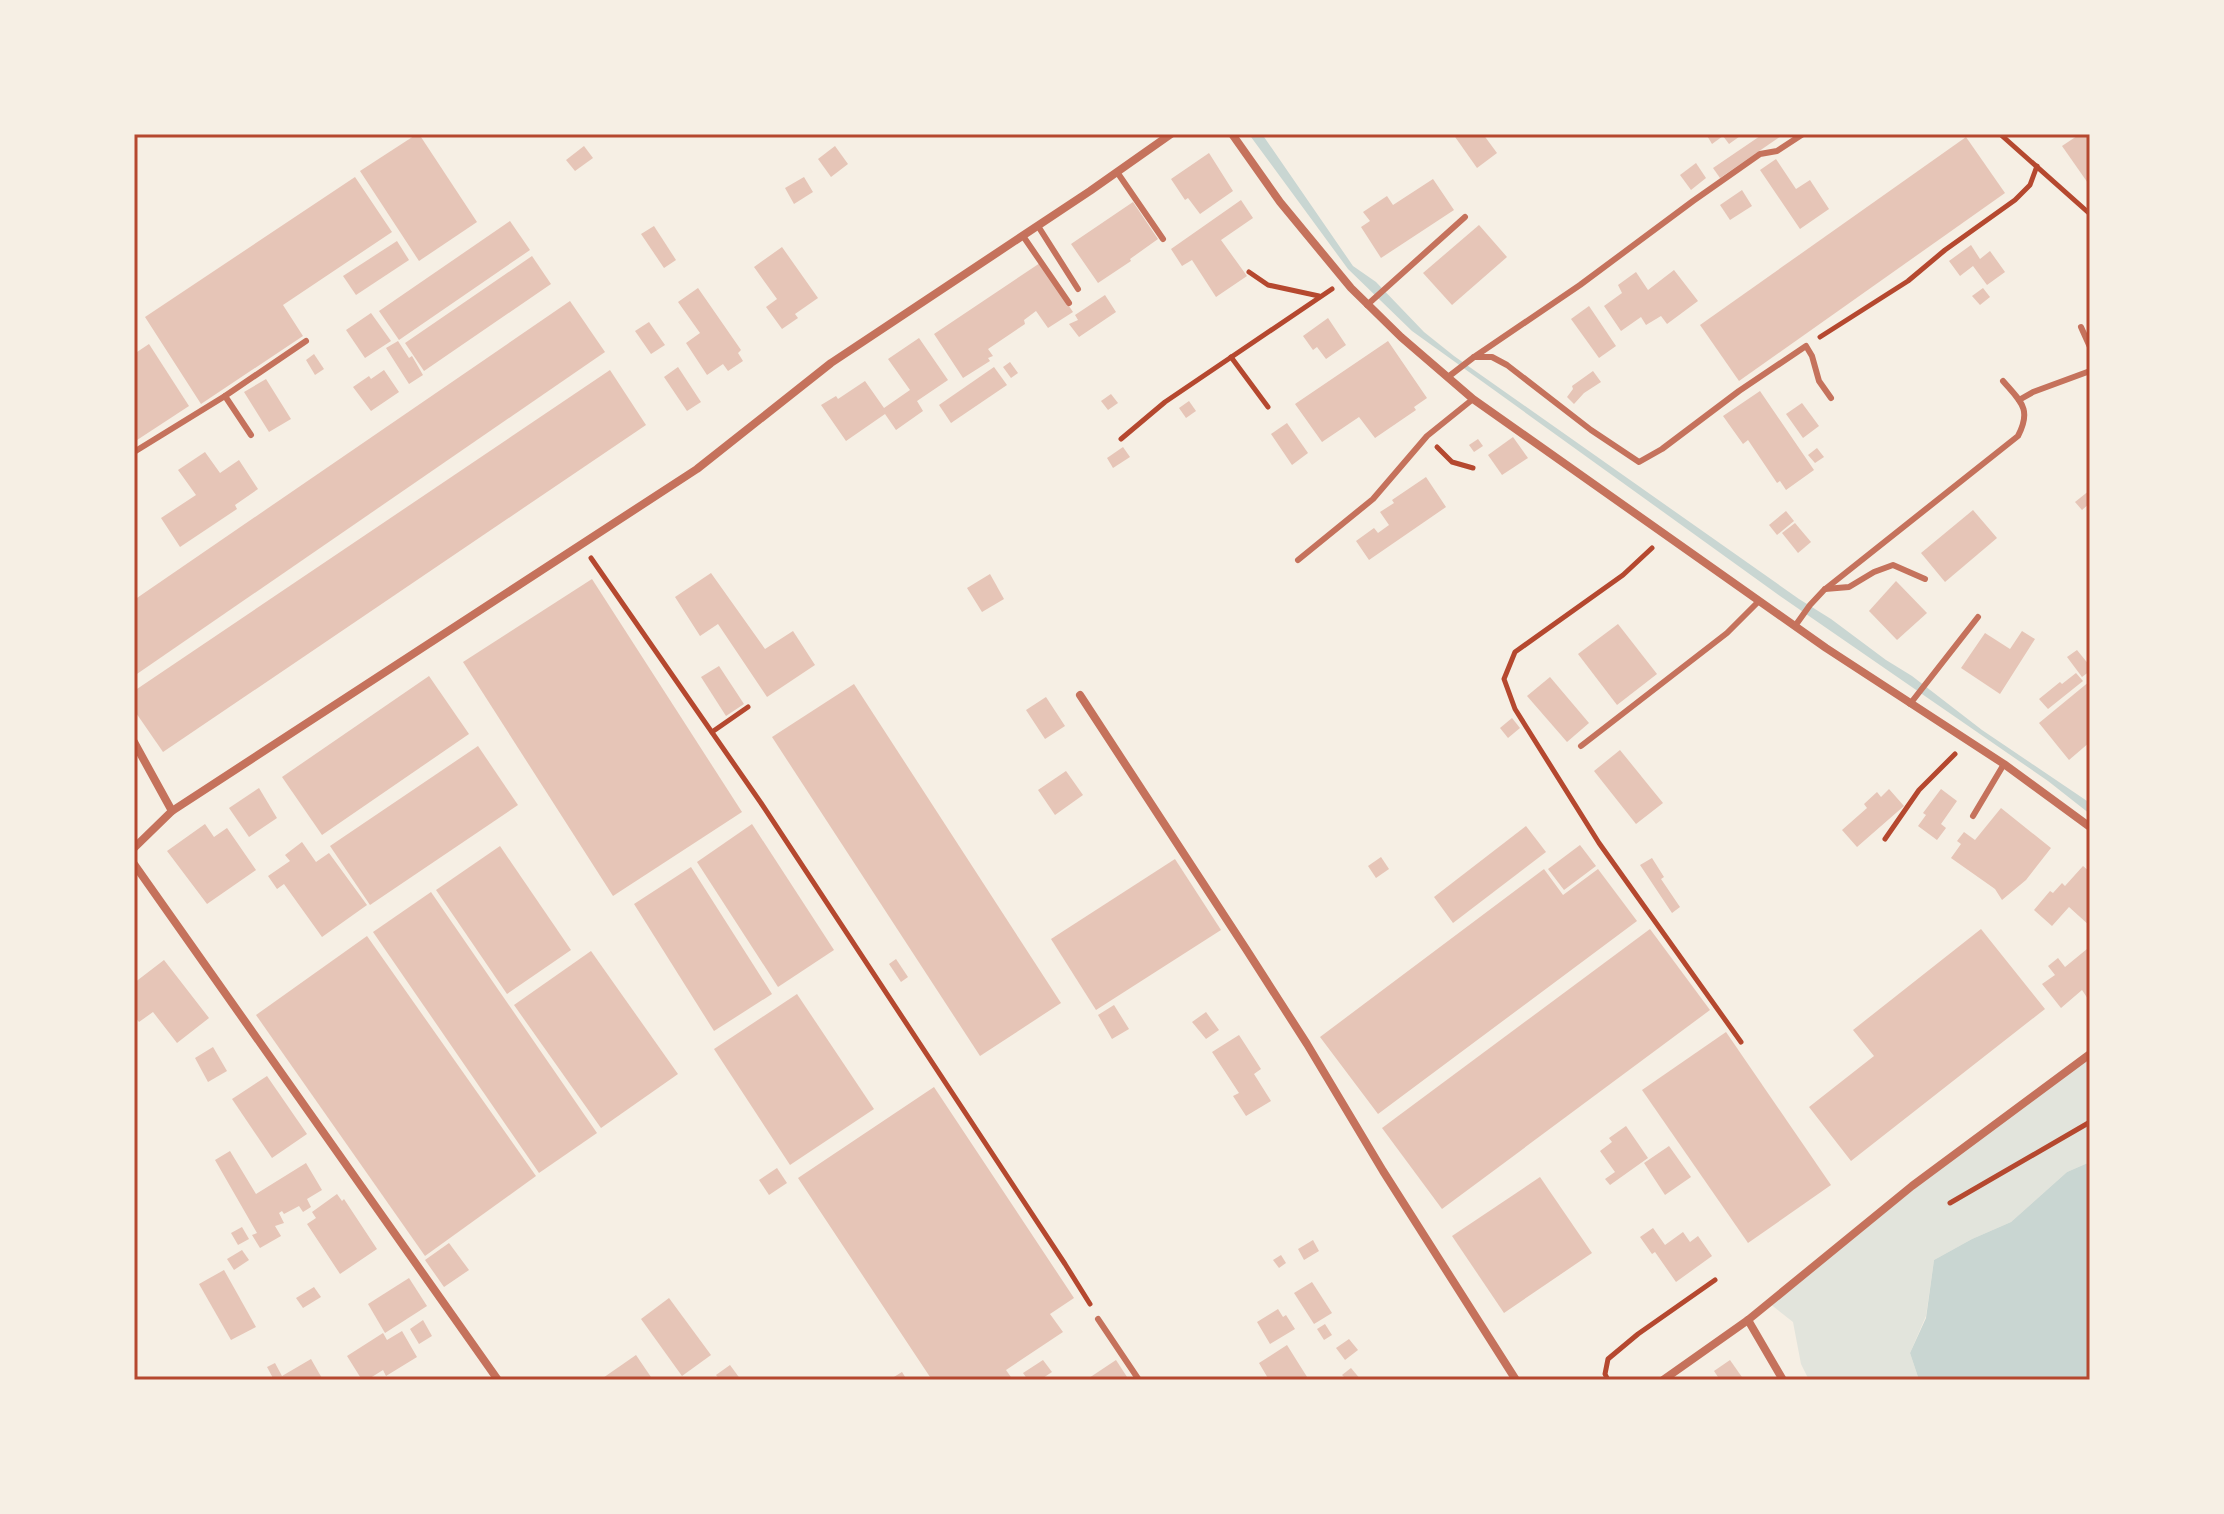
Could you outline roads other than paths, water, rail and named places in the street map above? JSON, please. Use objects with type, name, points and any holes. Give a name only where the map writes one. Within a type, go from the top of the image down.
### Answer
[{"type":"street","points":[[134,848],[172,811],[697,469],[831,363],[1171,134]]},
{"type":"street","points":[[1232,134],[1280,202],[1367,305],[1473,399],[1795,626],[2004,764],[2089,826]]},
{"type":"street","points":[[1080,695],[1307,1044],[1383,1171],[1516,1380]]},
{"type":"street","points":[[134,742],[172,811]]},
{"type":"street","points":[[134,864],[498,1380]]},
{"type":"street","points":[[1663,1380],[1748,1320],[1912,1186],[2090,1054]]},
{"type":"street","points":[[1748,1320],[1783,1380]]},
{"type":"lane","points":[[1448,377],[1760,154],[1777,151],[1803,134]]},
{"type":"lane","points":[[1117,172],[1163,239]]},
{"type":"lane","points":[[1367,305],[1465,217]]},
{"type":"lane","points":[[1038,226],[1078,289]]},
{"type":"lane","points":[[1023,236],[1069,303]]},
{"type":"lane","points":[[2081,327],[2090,347]]},
{"type":"lane","points":[[134,452],[306,341]]},
{"type":"lane","points":[[1474,357],[1492,357],[1507,365],[1591,430],[1639,462],[1662,449],[1806,346],[1819,381],[1831,398]]},
{"type":"lane","points":[[2019,400],[2090,371]]},
{"type":"lane","points":[[1795,626],[1824,590],[2018,436],[2026,420],[2023,406],[2003,381]]},
{"type":"lane","points":[[225,396],[251,435]]},
{"type":"lane","points":[[1298,560],[1373,499],[1427,436],[1473,399]]},
{"type":"lane","points":[[1824,590],[1849,587],[1893,565],[1925,579]]},
{"type":"lane","points":[[1581,746],[1727,633],[1759,601]]},
{"type":"lane","points":[[1910,704],[1978,617]]},
{"type":"lane","points":[[1973,816],[2004,764]]},
{"type":"lane","points":[[1098,1319],[1139,1380]]}]
